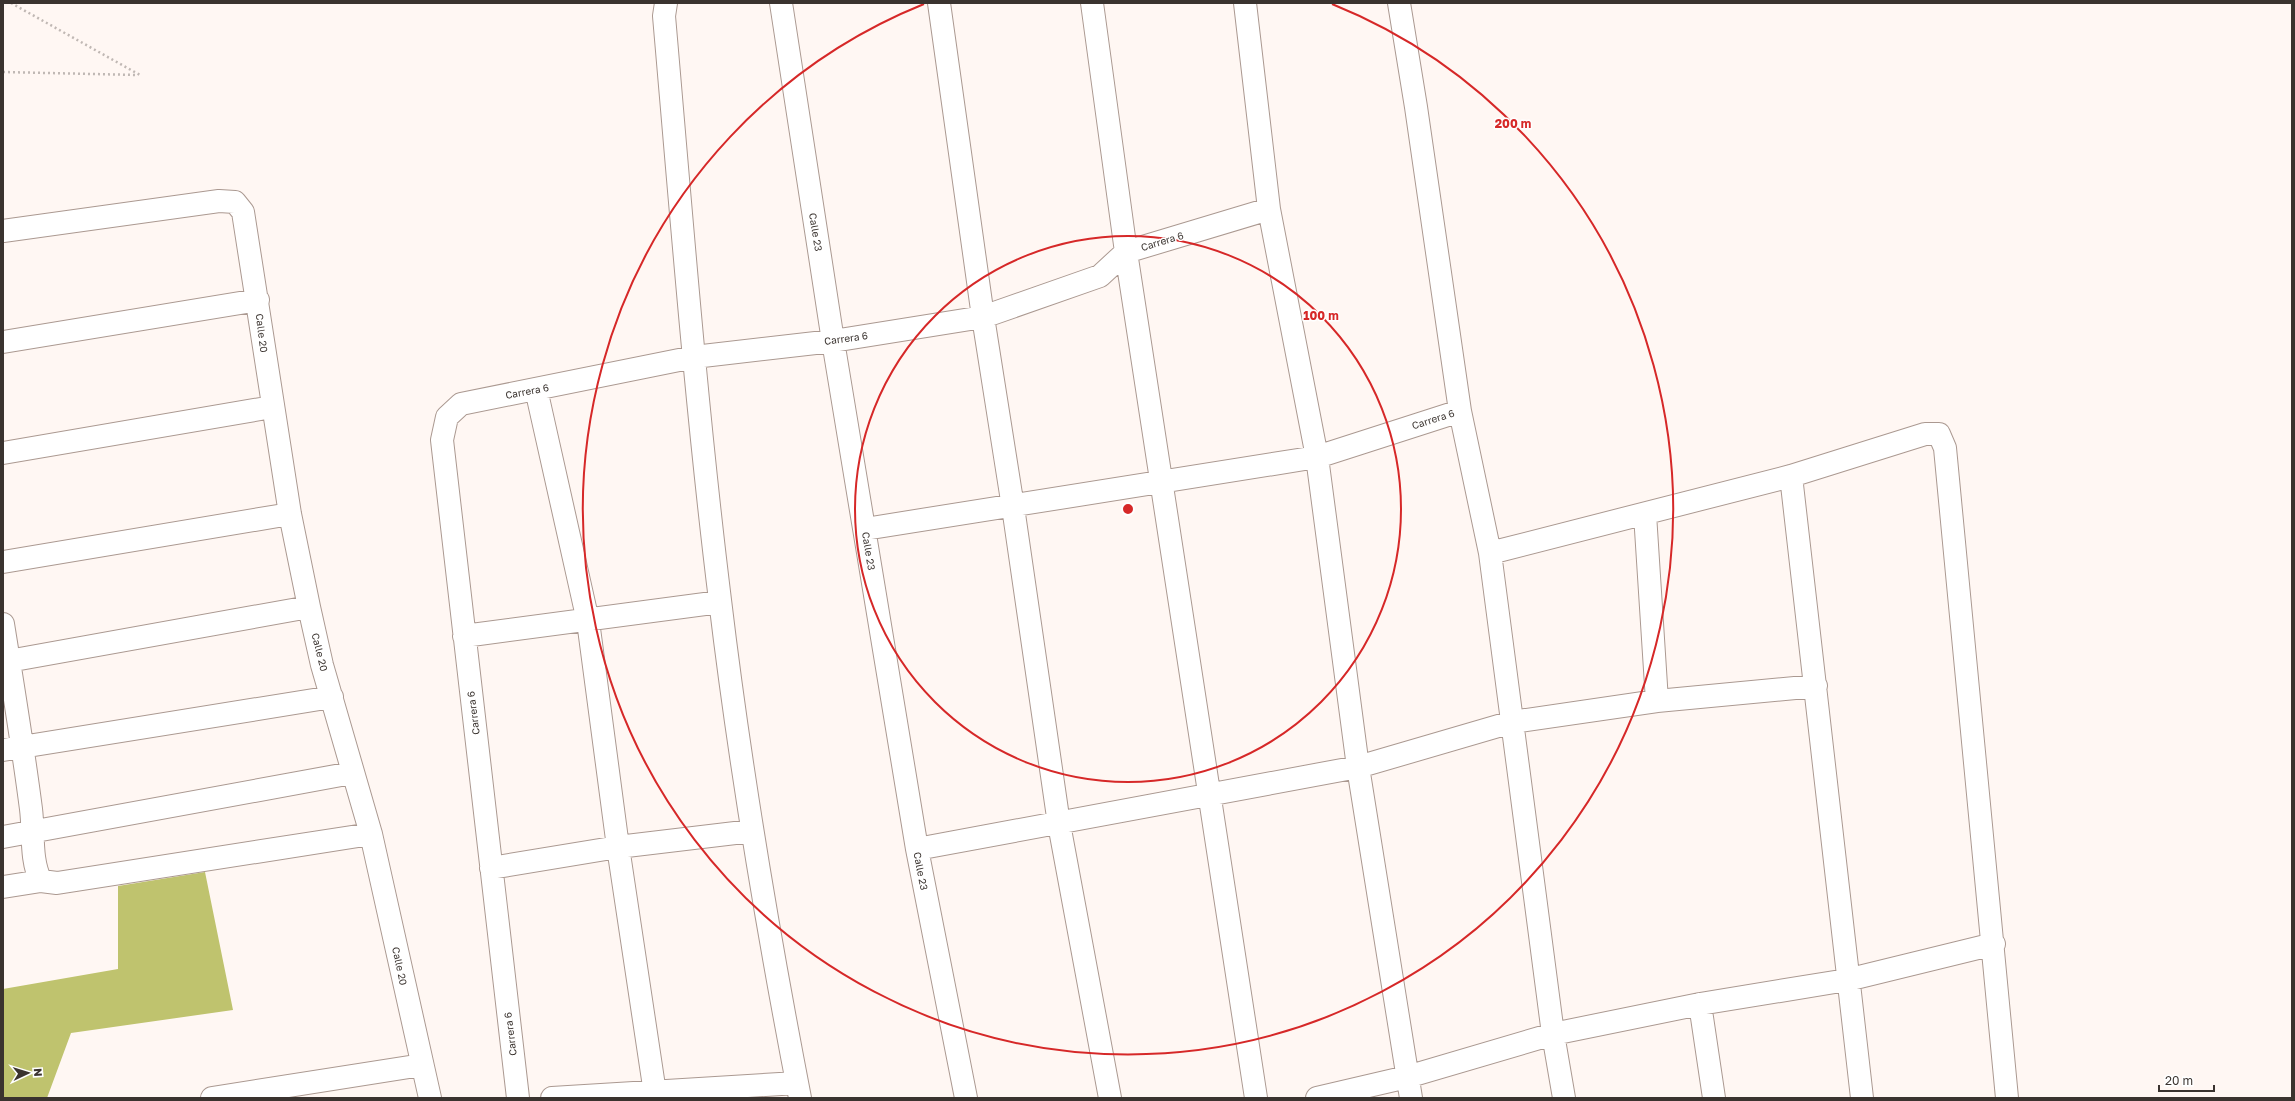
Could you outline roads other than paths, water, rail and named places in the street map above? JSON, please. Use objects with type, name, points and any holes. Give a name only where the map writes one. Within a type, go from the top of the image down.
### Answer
[{"type":"street","points":[[552,1098],[655,1093],[799,1091],[752,831],[720,602],[694,357],[664,16],[666,3]]},
{"type":"street","name":"Calle 23","points":[[781,3],[833,341],[917,849],[966,1098]]},
{"type":"street","points":[[940,3],[983,317],[1013,507],[1059,824],[1110,1098]]},
{"type":"street","points":[[1092,3],[1126,252],[1256,1098]]},
{"type":"street","points":[[1245,3],[1269,209],[1317,457],[1358,767],[1409,1088]]},
{"type":"street","points":[[1399,3],[1416,107],[1460,411],[1490,554],[1553,1034],[1564,1098]]},
{"type":"street","name":"Calle 20","points":[[3,231],[219,201],[235,202],[243,212],[258,300],[272,407],[290,514],[309,607],[322,664],[352,773],[371,834],[430,1098]]},
{"type":"street","name":"Carrera 6","points":[[518,1098],[442,440],[447,417],[461,404],[694,357],[833,341],[983,317],[1100,276],[1126,252],[1269,209]]},
{"type":"street","points":[[3,342],[258,300]]},
{"type":"street","points":[[536,389],[588,621],[618,847],[655,1093]]},
{"type":"street","points":[[3,453],[272,407]]},
{"type":"street","name":"Carrera 6","points":[[865,529],[1013,507],[1161,481],[1317,457],[1460,411]]},
{"type":"street","points":[[1490,554],[1791,476],[1925,434],[1939,434],[1945,448],[1994,944],[2007,1098]]},
{"type":"street","points":[[1791,476],[1816,686],[1847,980],[1862,1098]]},
{"type":"street","points":[[3,562],[290,514]]},
{"type":"street","points":[[1645,514],[1657,702]]},
{"type":"street","points":[[464,636],[588,621],[720,602]]},
{"type":"street","points":[[6,661],[309,607]]},
{"type":"street","points":[[3,624],[13,749],[34,831],[35,869],[41,881]]},
{"type":"street","points":[[917,849],[1059,824],[1358,767],[1512,722],[1657,702],[1816,686]]},
{"type":"street","points":[[13,749],[332,697]]},
{"type":"street","points":[[3,837],[352,773]]},
{"type":"street","points":[[491,868],[618,847],[752,831]]},
{"type":"street","points":[[3,887],[41,881],[57,883],[371,834]]},
{"type":"street","points":[[1317,1098],[1409,1088],[1553,1034],[1700,1004],[1847,980],[1994,944]]},
{"type":"street","points":[[1700,1004],[1714,1098]]},
{"type":"street","points":[[212,1098],[422,1065]]}]
